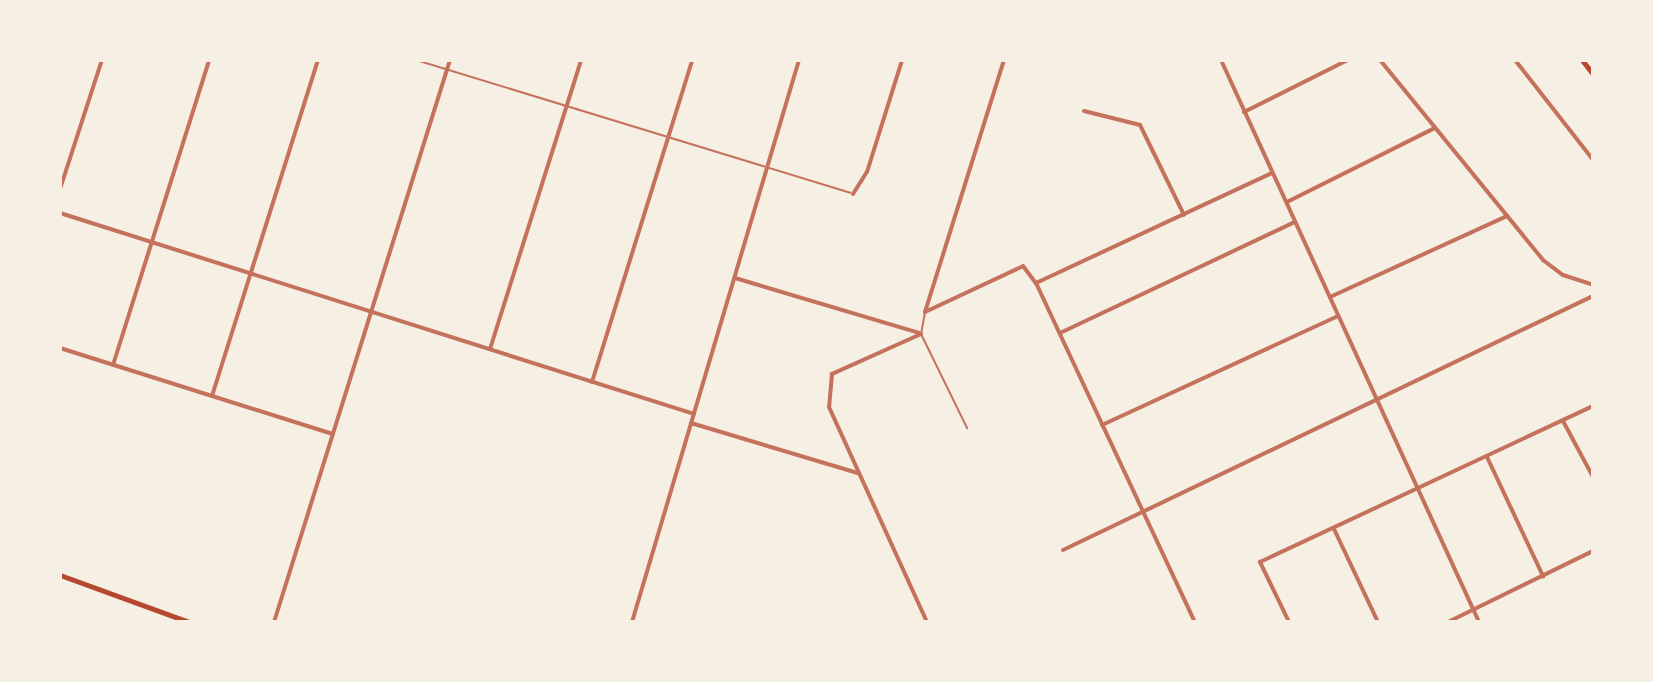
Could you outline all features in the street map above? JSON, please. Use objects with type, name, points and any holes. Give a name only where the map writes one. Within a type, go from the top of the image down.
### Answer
[{"type":"main road","points":[[1582,60],[1593,74]]},
{"type":"main road","points":[[60,575],[189,622]]},
{"type":"street","points":[[60,189],[102,60]]},
{"type":"street","points":[[113,365],[209,60]]},
{"type":"street","points":[[212,396],[318,60]]},
{"type":"street","points":[[274,622],[450,60]]},
{"type":"street","points":[[490,349],[581,60]]},
{"type":"street","points":[[592,382],[692,60]]},
{"type":"street","points":[[632,622],[799,60]]},
{"type":"street","points":[[853,194],[867,172],[902,60]]},
{"type":"street","points":[[925,312],[1004,60]]},
{"type":"street","points":[[1221,60],[1479,622]]},
{"type":"street","points":[[1244,112],[1348,60]]},
{"type":"street","points":[[1380,60],[1552,268],[1593,285]]},
{"type":"street","points":[[1515,60],[1593,160]]},
{"type":"street","points":[[1084,111],[1140,125],[1184,215]]},
{"type":"street","points":[[1286,202],[1435,128]]},
{"type":"street","points":[[1036,283],[1272,173]]},
{"type":"street","points":[[60,213],[694,414]]},
{"type":"street","points":[[1330,297],[1507,216]]},
{"type":"street","points":[[1060,333],[1295,222]]},
{"type":"street","points":[[925,312],[1023,266],[1036,283],[1195,622]]},
{"type":"street","points":[[735,278],[921,334]]},
{"type":"street","points":[[1063,550],[1593,296]]},
{"type":"street","points":[[1102,425],[1338,316]]},
{"type":"street","points":[[921,334],[832,374],[829,407],[927,622]]},
{"type":"street","points":[[60,348],[333,434]]},
{"type":"street","points":[[1289,622],[1260,562],[1593,406]]},
{"type":"street","points":[[1563,421],[1593,477]]},
{"type":"street","points":[[691,423],[858,473]]},
{"type":"street","points":[[1487,457],[1543,576]]},
{"type":"street","points":[[1334,529],[1378,622]]},
{"type":"street","points":[[1448,622],[1593,551]]},
{"type":"lane","points":[[416,60],[853,194]]},
{"type":"lane","points":[[925,312],[921,334],[967,428]]}]
